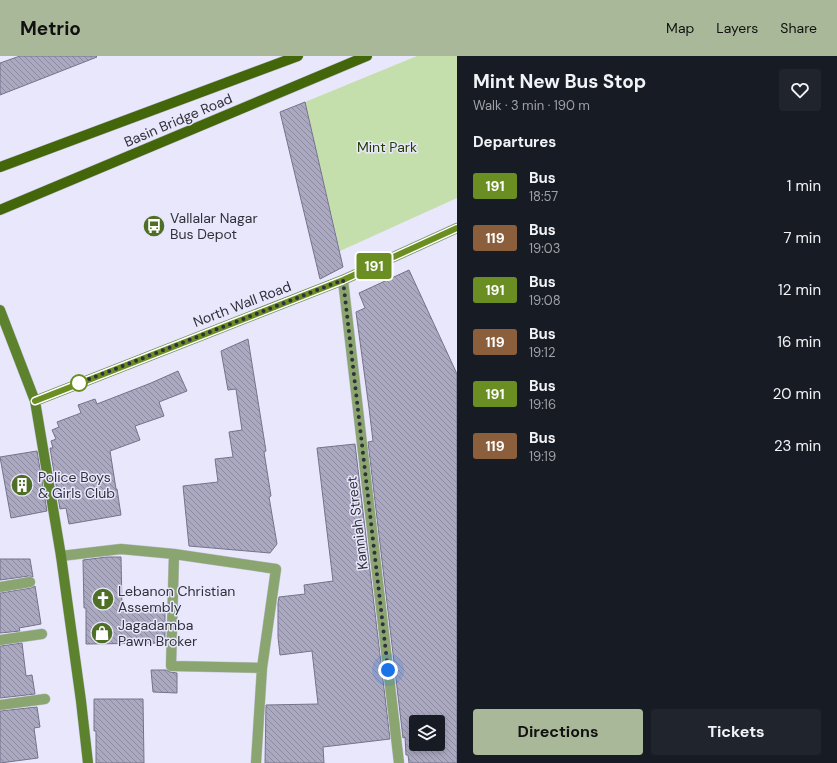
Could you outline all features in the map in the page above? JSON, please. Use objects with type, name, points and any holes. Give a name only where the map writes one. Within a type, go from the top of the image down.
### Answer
[{"type":"main road","name":"Basin Bridge Road","points":[[0,167],[298,56]]},
{"type":"main road","name":"Basin Bridge Road","points":[[0,210],[367,56]]},
{"type":"main road","name":"North Wall Road","points":[[35,401],[343,280],[457,228]]},
{"type":"main road","points":[[0,310],[35,401],[61,556],[88,763]]},
{"type":"street","name":"Kanniah Street","points":[[343,280],[399,763]]},
{"type":"street","points":[[61,556],[122,549],[174,554],[276,569],[262,668],[256,763]]},
{"type":"street","points":[[174,554],[171,666],[262,668]]},
{"type":"street","points":[[0,587],[30,582]]},
{"type":"street","points":[[0,640],[42,634]]},
{"type":"street","points":[[0,705],[45,699]]},
{"type":"green space","name":"Mint Park","points":[[417,56],[457,56],[457,198],[340,251],[305,102]]},
{"type":"building","points":[[20,56],[97,57],[0,95],[0,63]]},
{"type":"building","points":[[305,102],[343,267],[320,279],[280,112]]},
{"type":"building","points":[[409,270],[457,374],[457,763],[409,763],[408,755],[406,755],[368,442],[373,441],[356,312],[365,308],[359,293]]},
{"type":"building","points":[[248,339],[266,451],[264,452],[271,496],[269,497],[277,544],[270,553],[189,546],[183,486],[218,482],[215,459],[233,457],[229,432],[242,430],[236,389],[228,390],[221,351]]},
{"type":"building","points":[[178,371],[187,391],[159,402],[164,416],[135,426],[140,440],[110,451],[121,515],[69,524],[66,508],[60,509],[50,448],[53,448],[51,441],[56,439],[52,430],[59,427],[57,422],[81,413],[78,405],[95,399],[97,404]]},
{"type":"building","points":[[355,444],[390,739],[323,747],[324,763],[265,763],[266,705],[318,704],[312,651],[280,655],[278,637],[279,597],[305,594],[304,585],[333,581],[317,448]]},
{"type":"building","name":"Police Boys & Girls Club","points":[[37,451],[47,511],[11,518],[0,457]]},
{"type":"building","points":[[121,557],[122,608],[165,607],[165,643],[86,644],[86,608],[84,608],[83,560]]},
{"type":"building","points":[[0,559],[30,559],[33,577],[29,576],[0,580]]},
{"type":"building","points":[[35,586],[41,624],[19,628],[20,631],[0,633],[0,593]]},
{"type":"building","points":[[22,643],[26,676],[32,675],[35,694],[0,698],[0,646]]},
{"type":"building","points":[[151,670],[166,670],[177,673],[177,693],[153,692]]},
{"type":"building","points":[[94,699],[143,699],[144,763],[96,763]]},
{"type":"building","points":[[37,707],[40,727],[34,728],[38,758],[0,763],[0,711]]},
{"type":"bus line","name":"191","points":[[35,401],[118,367],[343,280],[457,228]]},
{"type":"place","name":"Vallalar Nagar Bus Depot","points":[[154,226]]},
{"type":"place","name":"Police Boys & Girls Club","points":[[22,485]]},
{"type":"place","name":"Lebanon Christian Assembly","points":[[103,599]]},
{"type":"place","name":"Jagadamba Pawn Broker","points":[[102,633]]},
{"type":"route","points":[[79,383],[74,385],[343,280],[388,670]]}]
